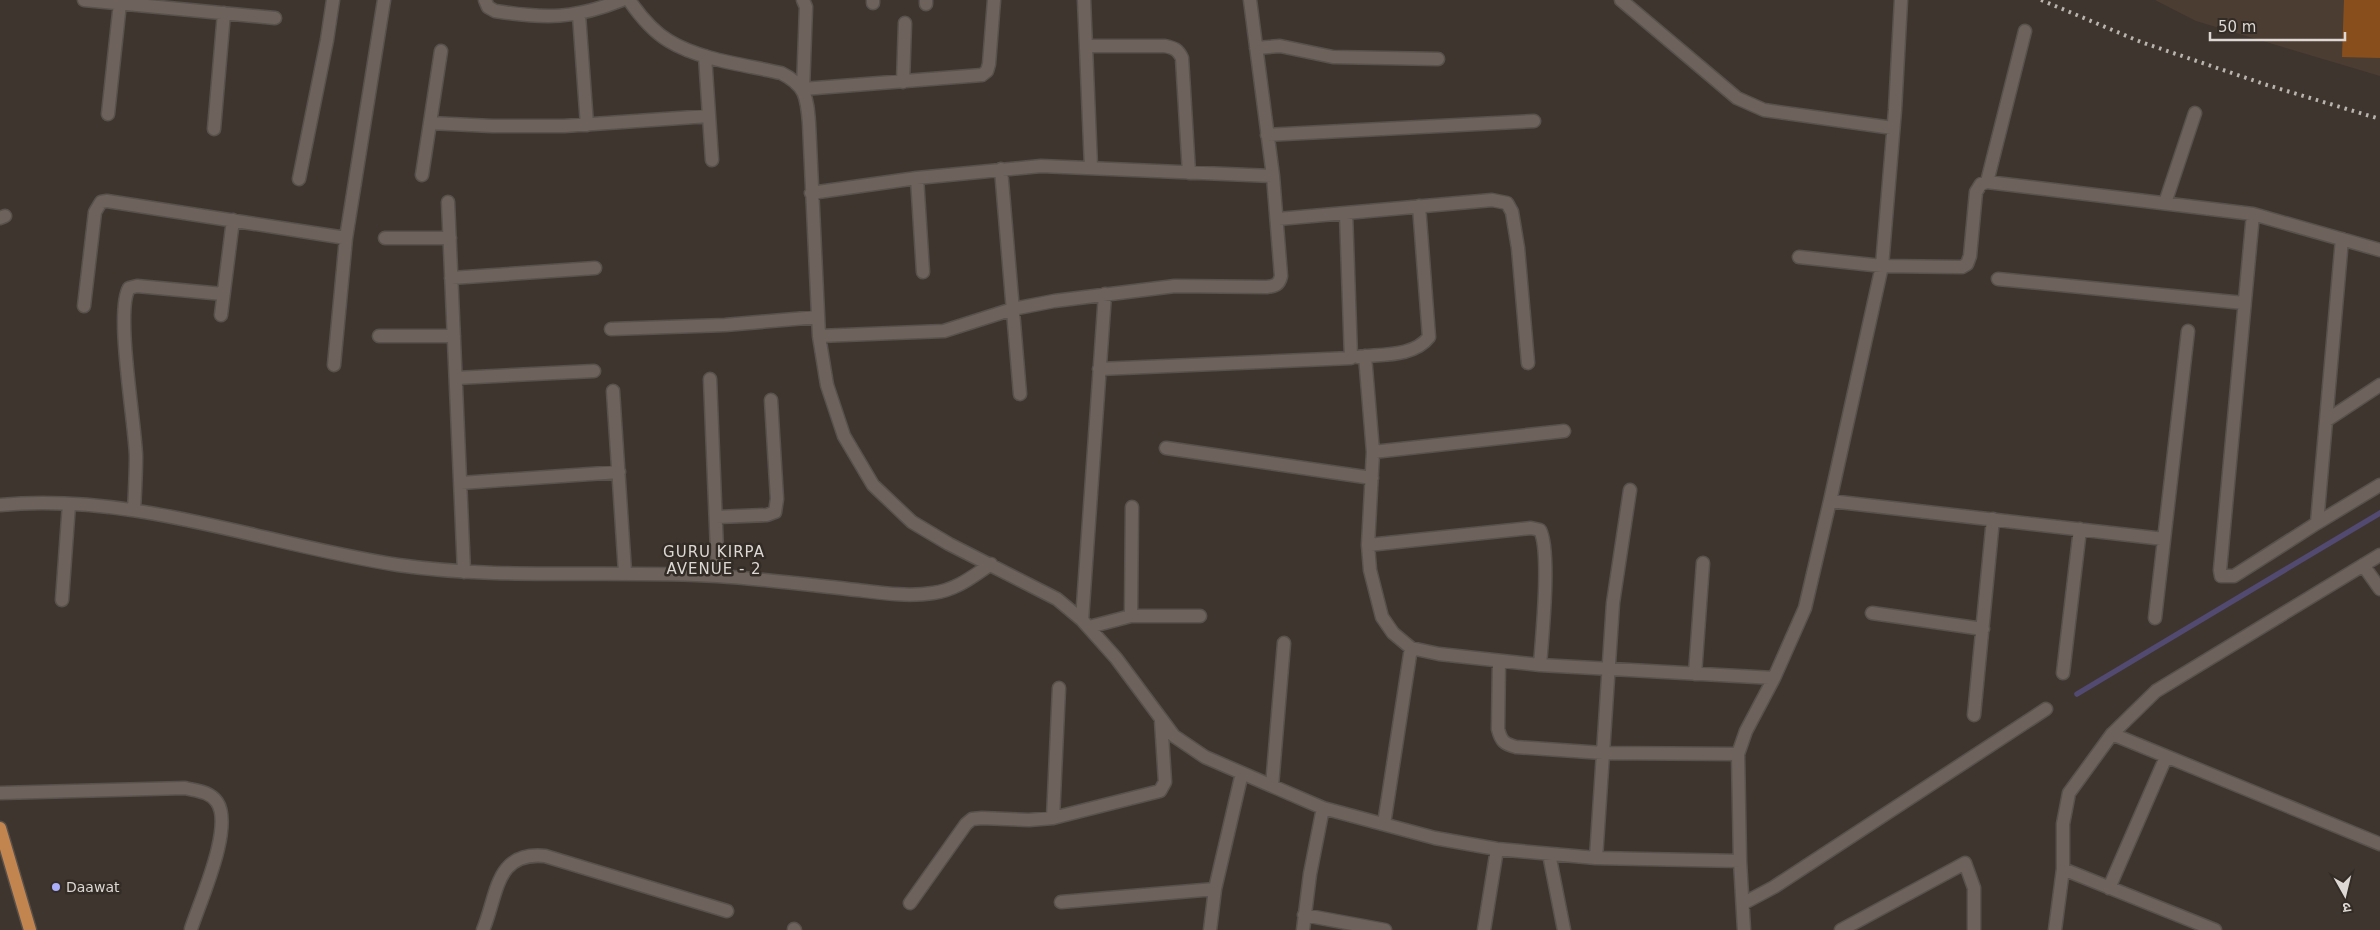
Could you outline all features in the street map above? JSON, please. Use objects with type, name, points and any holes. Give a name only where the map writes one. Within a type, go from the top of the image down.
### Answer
[{"type":"main road","points":[[0,828],[30,930]]},
{"type":"street","points":[[84,0],[275,18]]},
{"type":"street","points":[[299,179],[327,40],[332,0]]},
{"type":"street","points":[[334,365],[346,238],[384,0]]},
{"type":"street","points":[[485,0],[488,7],[495,11],[544,16],[580,15],[622,0]]},
{"type":"street","points":[[628,0],[646,23],[669,42],[705,56],[781,73],[793,78],[803,89]]},
{"type":"street","points":[[803,0],[806,7],[803,89],[807,104],[819,336],[828,385],[844,436],[873,485],[912,522],[949,544],[1057,599],[1086,624],[1116,658],[1174,736],[1205,758],[1242,772],[1323,808],[1435,838],[1497,849],[1596,858],[1740,861]]},
{"type":"street","points":[[803,89],[972,77],[987,71],[994,0]]},
{"type":"street","points":[[1084,0],[1092,167]]},
{"type":"street","points":[[819,336],[944,331],[1013,310],[1054,301],[1175,286],[1275,286],[1280,282],[1281,276],[1278,219],[1250,0]]},
{"type":"street","points":[[1621,0],[1725,88],[1750,105],[1764,110],[1893,128]]},
{"type":"street","points":[[1744,930],[1744,903],[1740,861],[1738,754],[1746,731],[1774,678],[1805,608],[1882,266],[1901,0]]},
{"type":"street","points":[[108,114],[120,3]]},
{"type":"street","points":[[214,129],[224,13]]},
{"type":"street","points":[[580,15],[587,125]]},
{"type":"street","points":[[903,82],[905,23]]},
{"type":"street","points":[[1987,182],[2025,31]]},
{"type":"street","points":[[1086,46],[1166,46],[1174,48],[1179,52],[1182,58],[1189,173]]},
{"type":"street","points":[[1256,48],[1280,46],[1333,57],[1438,59]]},
{"type":"street","points":[[422,176],[441,51]]},
{"type":"street","points":[[705,56],[712,160]]},
{"type":"street","points":[[2165,204],[2195,113]]},
{"type":"street","points":[[430,123],[492,126],[587,125],[709,116]]},
{"type":"street","points":[[1267,135],[1534,121]]},
{"type":"street","points":[[811,193],[917,178],[1041,166],[1273,176]]},
{"type":"street","points":[[1001,169],[1020,394]]},
{"type":"street","points":[[917,178],[923,272]]},
{"type":"street","points":[[1799,257],[1882,266],[1962,267],[1967,264],[1970,256],[1976,192],[1981,184],[1987,182],[2253,214],[2380,250]]},
{"type":"street","points":[[1278,219],[1492,200],[1507,202],[1512,212],[1518,248],[1528,363]]},
{"type":"street","points":[[84,306],[95,212],[101,202],[107,201],[346,238]]},
{"type":"street","points":[[448,202],[464,572]]},
{"type":"street","points":[[1099,369],[1350,358],[1412,350],[1423,346],[1429,337],[1419,206]]},
{"type":"street","points":[[1346,213],[1350,358]]},
{"type":"street","points":[[2253,214],[2221,576],[2234,576],[2380,485]]},
{"type":"street","points":[[220,315],[233,220]]},
{"type":"street","points":[[385,238],[450,238]]},
{"type":"street","points":[[2317,523],[2342,239]]},
{"type":"street","points":[[451,278],[595,268]]},
{"type":"street","points":[[1998,279],[2244,303]]},
{"type":"street","points":[[134,510],[136,457],[124,328],[125,294],[129,288],[136,286],[223,294]]},
{"type":"street","points":[[1086,624],[1099,369],[1105,294]]},
{"type":"street","points":[[611,329],[725,325],[818,318]]},
{"type":"street","points":[[2155,618],[2188,331]]},
{"type":"street","points":[[379,336],[454,336]]},
{"type":"street","points":[[1365,356],[1373,452],[1368,545],[1370,570],[1382,617],[1393,633],[1412,648],[1439,654],[1540,665],[1774,678]]},
{"type":"street","points":[[456,378],[594,371]]},
{"type":"street","points":[[710,379],[718,576]]},
{"type":"street","points":[[2327,420],[2380,384]]},
{"type":"street","points":[[614,391],[625,572]]},
{"type":"street","points":[[717,517],[767,515],[775,512],[777,499],[771,400]]},
{"type":"street","points":[[1373,452],[1564,430]]},
{"type":"street","points":[[1166,448],[1372,478]]},
{"type":"street","points":[[461,483],[619,472]]},
{"type":"street","points":[[1596,858],[1613,603],[1630,490]]},
{"type":"street","points":[[1830,501],[2164,539]]},
{"type":"street","points":[[62,600],[69,504]]},
{"type":"street","points":[[0,506],[69,504],[134,510],[319,550],[399,565],[464,572],[625,572],[718,576],[903,595],[935,593],[961,586],[990,564]]},
{"type":"street","points":[[1130,616],[1132,507]]},
{"type":"street","points":[[1974,715],[1993,520]]},
{"type":"street","points":[[1368,545],[1531,528],[1540,530],[1544,548],[1545,583],[1540,665]]},
{"type":"street","points":[[2063,673],[2080,529]]},
{"type":"street","points":[[2055,930],[2063,869],[2063,824],[2069,792],[2112,734],[2156,691],[2380,555]]},
{"type":"street","points":[[1695,674],[1703,563]]},
{"type":"street","points":[[2363,565],[2380,589]]},
{"type":"street","points":[[1872,613],[1983,629]]},
{"type":"street","points":[[1086,624],[1130,616],[1200,616]]},
{"type":"street","points":[[1272,786],[1284,643]]},
{"type":"street","points":[[1384,824],[1412,648]]},
{"type":"street","points":[[1499,661],[1498,729],[1500,739],[1505,744],[1516,747],[1603,753],[1738,754]]},
{"type":"street","points":[[1053,818],[1059,688]]},
{"type":"street","points":[[1744,903],[1774,887],[2046,709]]},
{"type":"street","points":[[910,903],[966,824],[972,819],[1029,820],[1053,818],[1160,791],[1165,782],[1161,720]]},
{"type":"street","points":[[2112,734],[2380,844]]},
{"type":"street","points":[[2109,888],[2166,756]]},
{"type":"street","points":[[1210,930],[1215,889],[1242,772]]},
{"type":"street","points":[[0,794],[185,788],[206,793],[217,802],[222,822],[219,845],[191,929]]},
{"type":"street","points":[[1303,930],[1323,808]]},
{"type":"street","points":[[1484,930],[1497,849]]},
{"type":"street","points":[[483,930],[502,873],[513,860],[528,854],[545,856],[727,911]]},
{"type":"street","points":[[1549,854],[1564,930]]},
{"type":"street","points":[[1841,930],[1964,862],[1974,888],[1974,930]]},
{"type":"street","points":[[2063,869],[2215,930]]},
{"type":"street","points":[[1061,902],[1215,889]]},
{"type":"street","points":[[1304,915],[1385,930]]},
{"type":"shaded area","points":[[2155,0],[2380,0],[2380,76],[2196,21]]},
{"type":"building","points":[[2344,0],[2380,0],[2380,58],[2342,57]]},
{"type":"waterway","points":[[2077,694],[2380,513]]},
{"type":"railway","points":[[2041,0],[2141,42],[2267,85],[2380,119]]},
{"type":"place","name":"Daawat","points":[[56,887]]},
{"type":"district","name":"GURU KIRPA AVENUE - 2","points":[[714,560]]}]
